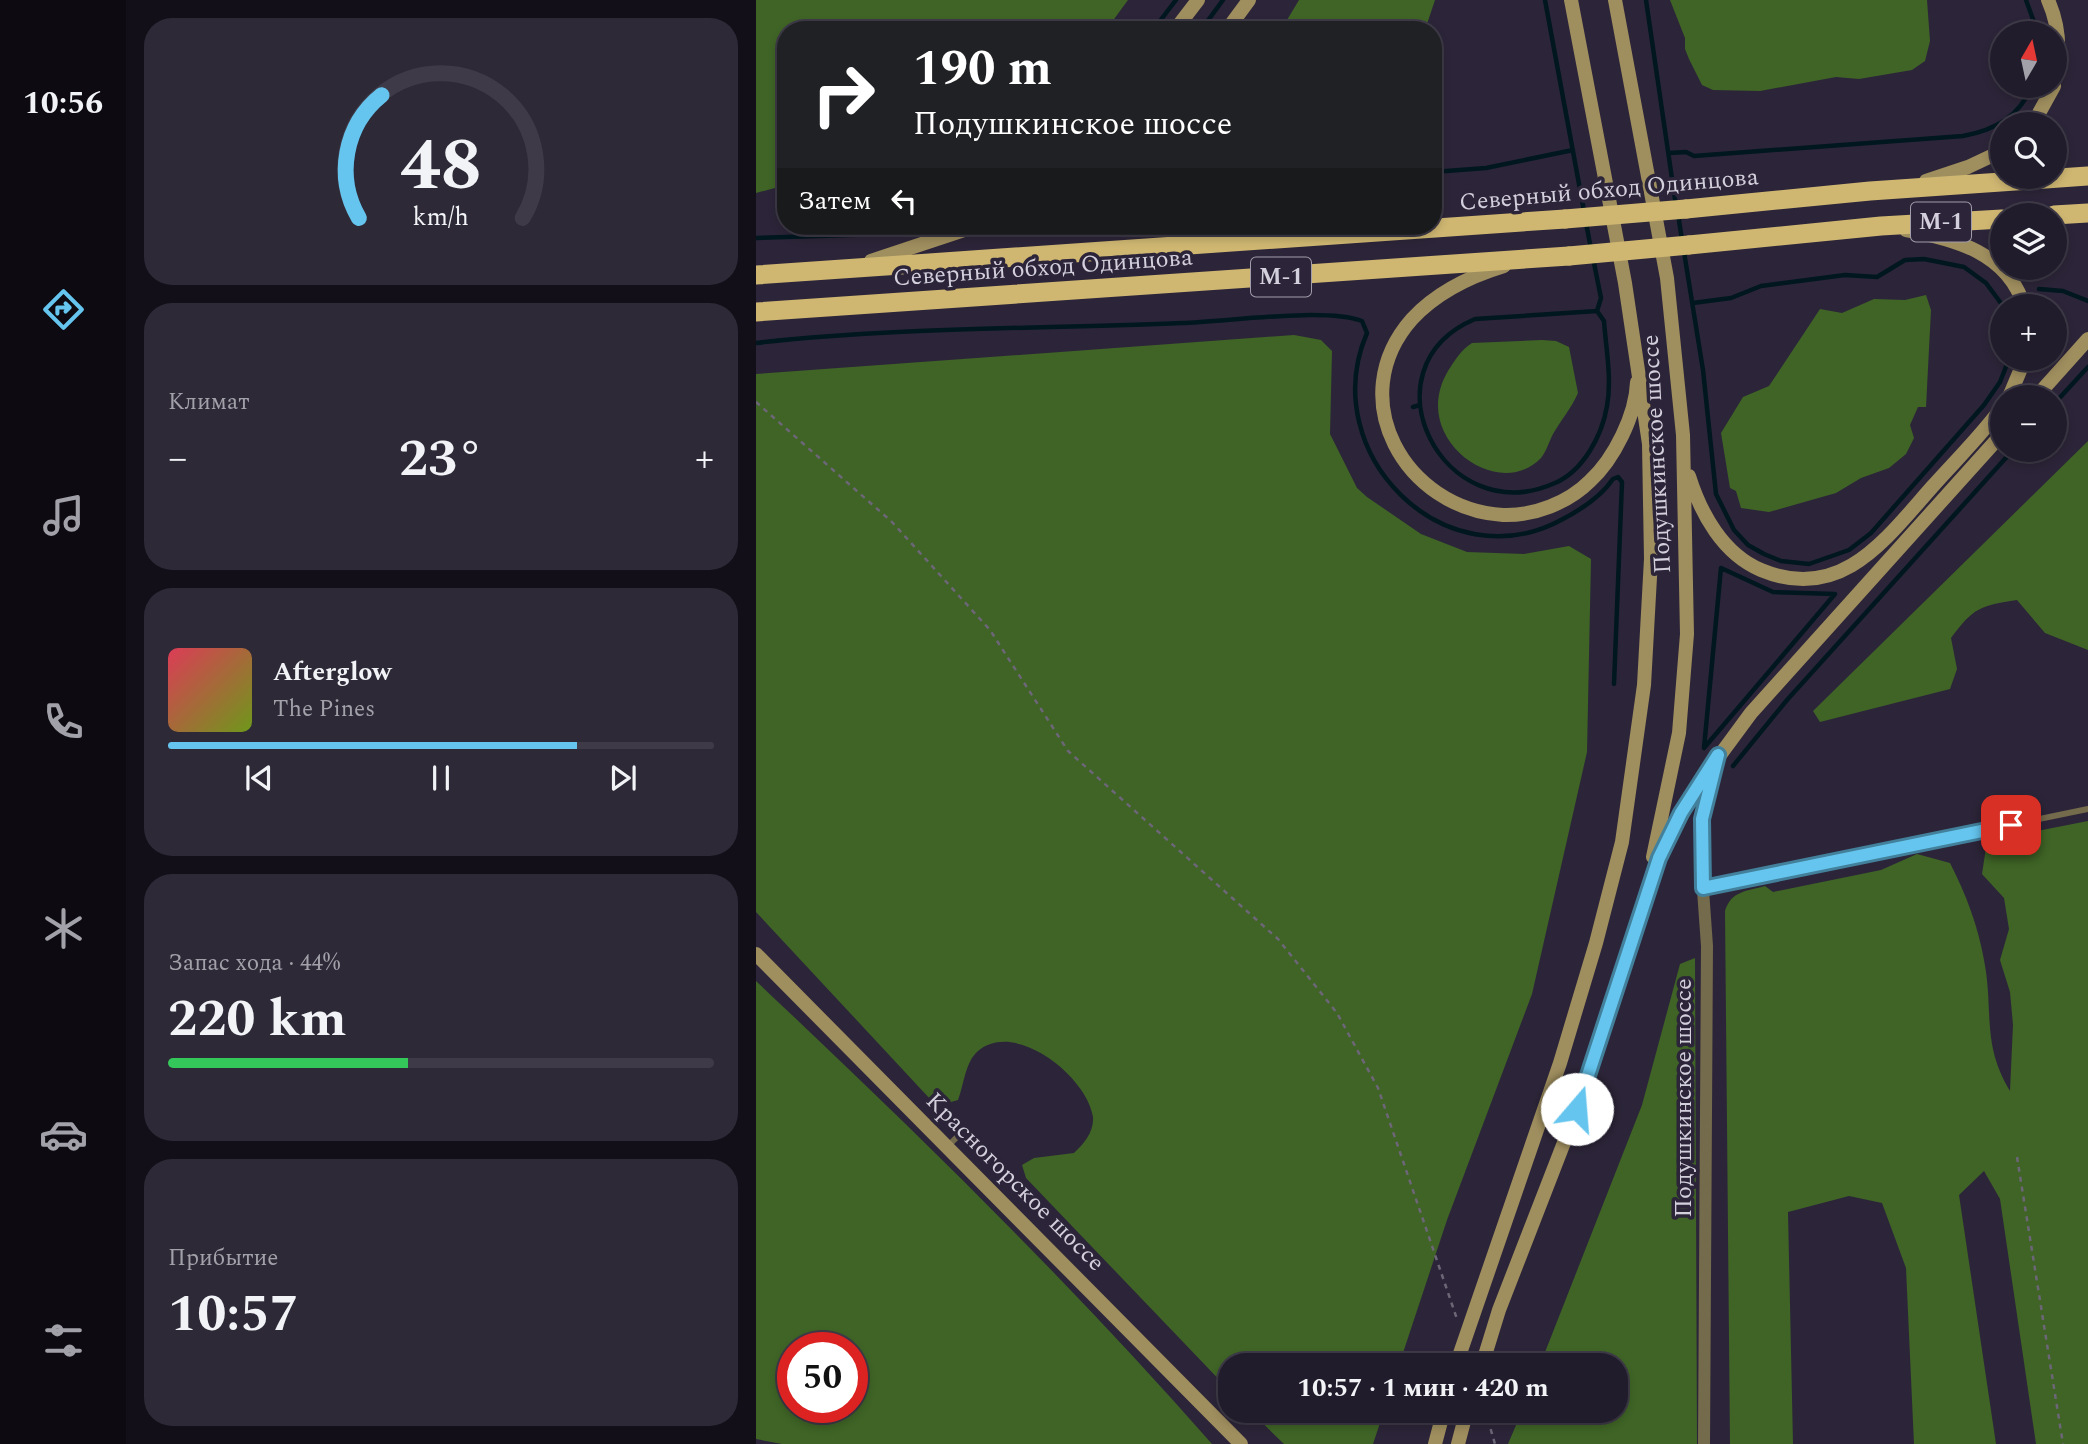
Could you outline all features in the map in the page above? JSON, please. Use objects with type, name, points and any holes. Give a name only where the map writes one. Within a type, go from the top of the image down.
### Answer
[{"type":"highway","name":"Северный обход Одинцова","points":[[1442,228],[1870,191],[2088,176]]},
{"type":"highway","points":[[2067,214],[2088,213]]},
{"type":"highway","name":"Северный обход Одинцова","points":[[756,312],[1531,260],[1881,226],[1990,220]]},
{"type":"highway","name":"Северный обход Одинцова","points":[[756,275],[1349,235]]},
{"type":"main road","points":[[1182,21],[1198,0]]},
{"type":"main road","points":[[1234,21],[1249,0]]},
{"type":"main road","points":[[1459,1353],[1560,1063],[1622,842],[1641,722],[1651,573],[1648,444],[1637,363],[1571,0]]},
{"type":"main road","name":"Подушкинское шоссе","points":[[1615,0],[1667,278],[1683,435],[1686,634],[1679,733],[1642,906]]},
{"type":"main road","points":[[2048,0],[2056,21]]},
{"type":"main road","points":[[1870,191],[1947,176],[1990,156]]},
{"type":"main road","points":[[1881,226],[1952,240],[1989,257],[2014,283],[2019,294]]},
{"type":"main road","points":[[850,267],[948,235]]},
{"type":"main road","points":[[1323,235],[1335,236]]},
{"type":"main road","points":[[1531,260],[1483,273],[1443,294],[1412,319],[1397,341],[1385,379],[1384,408],[1397,451],[1415,477],[1447,500],[1484,513],[1526,513],[1563,501],[1584,487],[1611,456],[1637,389],[1637,363]]},
{"type":"main road","points":[[2047,385],[2088,339]]},
{"type":"main road","points":[[1683,435],[1689,478],[1697,499],[1721,540],[1738,557],[1757,568],[1777,576],[1811,579],[1842,572],[1871,554],[1990,420]]},
{"type":"main road","points":[[1486,1353],[1504,1297],[1577,1109],[1659,858],[1674,827],[1718,755],[1773,687],[1990,447]]},
{"type":"main road","name":"Красногорское шоссе","points":[[756,954],[1241,1444]]},
{"type":"main road","points":[[1435,1444],[1441,1423]]},
{"type":"main road","points":[[1458,1444],[1464,1423]]},
{"type":"street","name":"Подушкинское шоссе","points":[[1704,1444],[1707,946],[1702,819],[1718,755]]},
{"type":"lane","points":[[1703,888],[2088,809]]},
{"type":"lane","points":[[948,1146],[960,1134]]},
{"type":"path","points":[[756,402],[892,522],[990,630],[1068,751],[1278,939],[1337,1013],[1378,1088],[1463,1338]]},
{"type":"path","points":[[2017,1157],[2063,1444]]},
{"type":"path","points":[[1489,1423],[1495,1444]]},
{"type":"green space","points":[[756,0],[1128,0],[1113,21],[777,21],[777,187],[756,193]]},
{"type":"green space","points":[[1299,0],[1435,0],[1428,21],[1286,21]]},
{"type":"green space","points":[[1670,0],[1927,0],[1930,41],[1925,61],[1912,70],[1859,79],[1836,77],[1760,91],[1713,90],[1702,85],[1689,59],[1685,38]]},
{"type":"green space","points":[[1926,295],[1931,310],[1926,407],[1918,407],[1910,425],[1914,438],[1906,454],[1889,468],[1861,478],[1836,493],[1769,512],[1741,508],[1736,491],[1730,488],[1721,433],[1743,397],[1769,386],[1820,309],[1842,313],[1874,299],[1905,300]]},
{"type":"green space","points":[[1294,335],[1321,340],[1332,351],[1330,434],[1357,488],[1367,497],[1421,534],[1467,552],[1524,554],[1569,546],[1591,559],[1587,752],[1532,994],[1447,1220],[1403,1353],[1218,1353],[1218,1378],[1026,1178],[1022,1165],[1034,1158],[1074,1153],[1085,1142],[1092,1128],[1093,1117],[1088,1102],[1064,1071],[1048,1057],[1030,1048],[1011,1042],[994,1043],[974,1056],[958,1100],[944,1104],[931,1100],[756,912],[756,374]]},
{"type":"green space","points":[[1556,341],[1569,347],[1578,393],[1541,458],[1523,470],[1503,473],[1482,468],[1463,457],[1449,440],[1440,419],[1439,396],[1448,371],[1461,352],[1472,343]]},
{"type":"green space","points":[[2088,441],[2088,650],[2045,633],[2017,600],[1986,606],[1972,614],[1951,638],[1957,669],[1950,689],[1820,722],[1813,711]]},
{"type":"green space","points":[[2088,821],[2088,1444],[2036,1444],[2000,1199],[1984,1171],[1959,1195],[1996,1444],[1914,1444],[1906,1268],[1882,1203],[1849,1196],[1788,1212],[1793,1444],[1730,1444],[1725,911],[1728,904],[1740,893],[1752,889],[1765,886],[1773,892],[1881,870],[1917,854],[1950,863],[1966,898],[1978,935],[1987,978],[1995,1057],[2010,1091],[2013,1025],[2010,992],[2000,960],[2009,929],[2004,898],[1982,874],[1987,841]]},
{"type":"green space","points":[[1695,958],[1697,1444],[1508,1444],[1517,1423],[1628,1423],[1628,1353],[1545,1353],[1642,1105],[1680,964]]},
{"type":"green space","points":[[756,981],[989,1207],[1158,1383],[1212,1444],[782,1444],[756,1439]]},
{"type":"green space","points":[[1262,1423],[1380,1423],[1373,1444],[1284,1444]]},
{"type":"waterway","points":[[1160,21],[1176,0]]},
{"type":"waterway","points":[[1208,21],[1223,0]]},
{"type":"waterway","points":[[1545,0],[1584,211]]},
{"type":"waterway","points":[[1646,0],[1676,206]]},
{"type":"waterway","points":[[2026,0],[2034,21]]},
{"type":"waterway","points":[[1669,153],[1686,152],[1694,156],[1963,136],[1985,130],[2005,120],[2026,98]]},
{"type":"waterway","points":[[1442,171],[1486,168],[1573,150]]},
{"type":"waterway","points":[[1678,214],[1682,240]]},
{"type":"waterway","points":[[1586,223],[1591,249]]},
{"type":"waterway","points":[[756,238],[850,235]]},
{"type":"waterway","points":[[1684,252],[1703,370],[1716,494],[1734,530],[1748,545],[1781,561],[1809,564],[1849,550],[1871,533],[1984,405],[2004,371]]},
{"type":"waterway","points":[[1593,258],[1601,298],[1597,311]]},
{"type":"waterway","points":[[1693,303],[1731,298],[1761,286],[1845,275],[1877,277],[1905,260],[1924,259],[1964,267],[1986,283],[1994,294]]},
{"type":"waterway","points":[[2039,289],[2063,291],[2088,301]]},
{"type":"waterway","points":[[1597,311],[1604,321],[1609,375],[1607,406],[1596,440],[1574,470],[1555,483],[1515,492],[1479,485],[1450,466],[1430,438],[1420,406],[1423,372],[1441,342],[1475,319],[1597,311]]},
{"type":"waterway","points":[[756,343],[915,331],[1182,323],[1300,315],[1345,317],[1362,321],[1367,333],[1356,378],[1359,422],[1375,462],[1401,495],[1435,520],[1475,534],[1519,535],[1577,511],[1597,497],[1613,479],[1618,477],[1622,482],[1614,684]]},
{"type":"waterway","points":[[2067,390],[2088,367]]},
{"type":"waterway","points":[[1413,407],[1420,405]]},
{"type":"waterway","points":[[1733,766],[1787,700],[2002,462]]},
{"type":"waterway","points":[[1721,568],[1773,592],[1835,594],[1704,748],[1721,568]]},
{"type":"route","points":[[1577,1109],[1659,858],[1681,813],[1718,755],[1702,819],[1700,848],[1703,888],[2011,825]]}]
